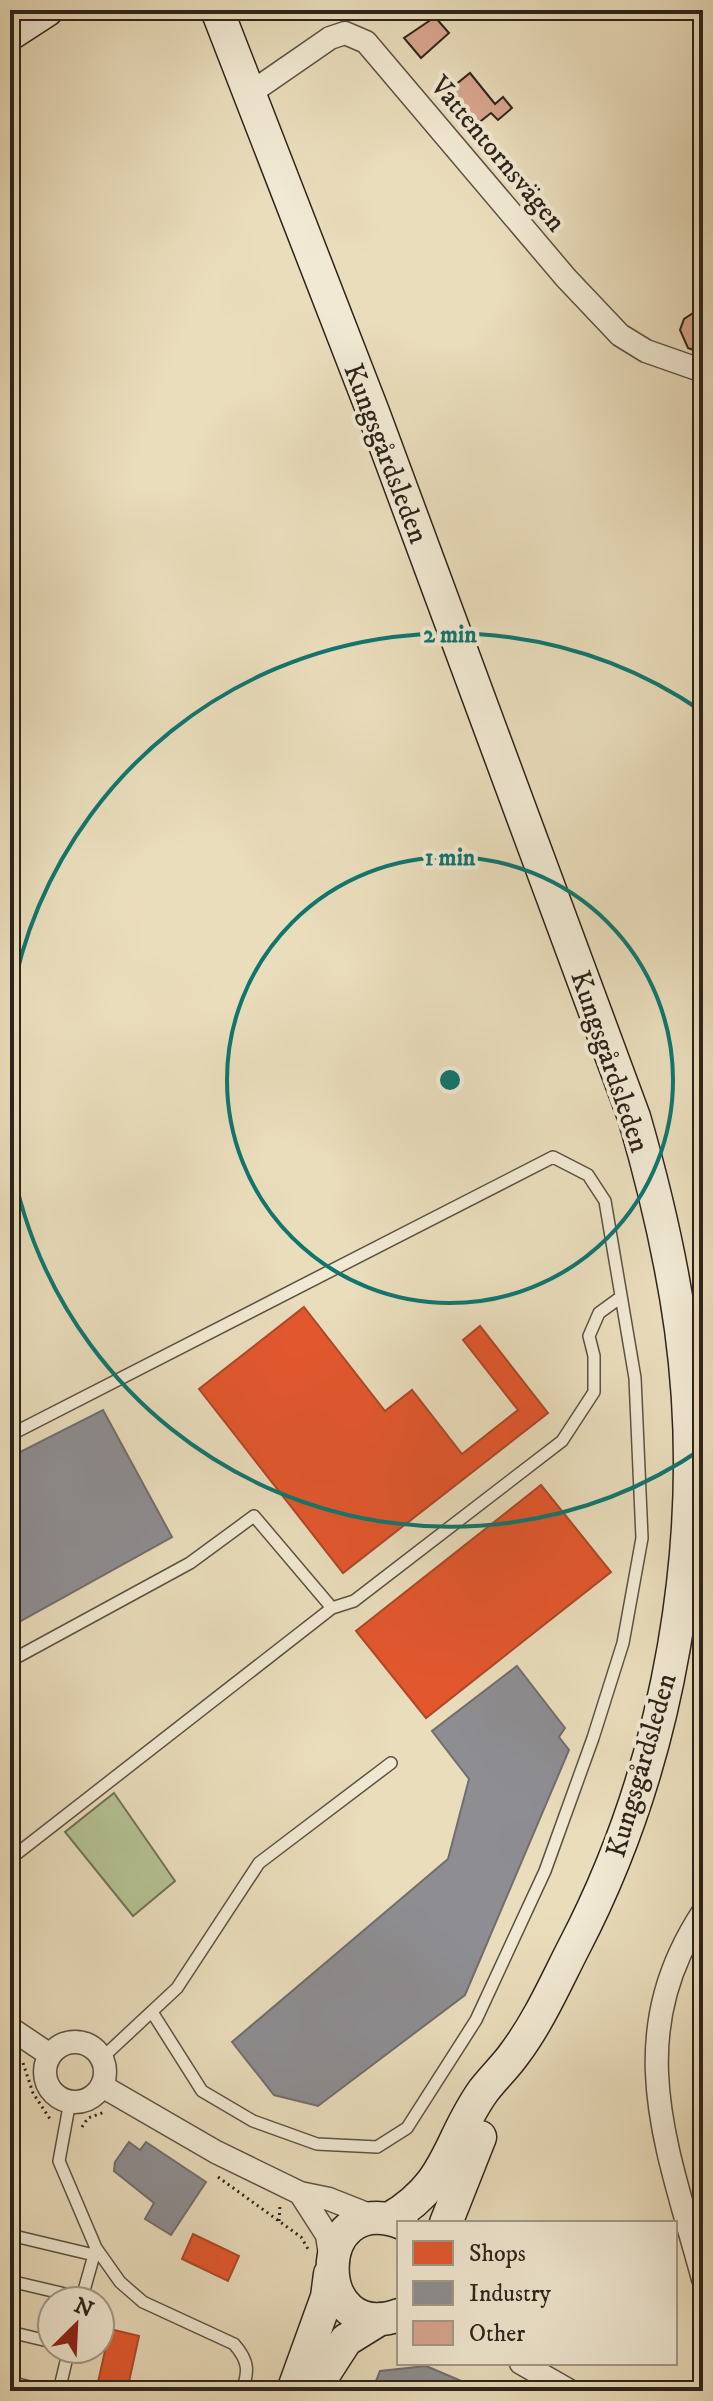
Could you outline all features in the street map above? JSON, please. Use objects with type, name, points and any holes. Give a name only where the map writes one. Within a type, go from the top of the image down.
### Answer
[{"type":"main road","points":[[10,34],[47,10]]},
{"type":"main road","name":"Kungsgårdsleden","points":[[199,10],[249,94]]},
{"type":"main road","name":"Kungsgårdsleden","points":[[217,10],[373,412],[634,1117],[656,1194],[681,1330],[688,1420],[688,1508],[679,1599],[666,1679],[620,1845],[594,1909],[517,2051],[447,2221]]},
{"type":"main road","name":"Kungsgårdsleden","points":[[293,2391],[327,2297],[324,2264],[342,2236],[352,2227],[390,2220],[424,2195],[483,2092],[517,2051]]},
{"type":"main road","points":[[324,2264],[342,2301],[353,2310],[392,2318]]},
{"type":"main road","points":[[313,2391],[346,2340],[392,2318]]},
{"type":"street","name":"Vattentornsvägen","points":[[249,94],[330,38],[345,33],[366,42],[566,278],[620,335],[646,351],[703,371]]},
{"type":"street","points":[[703,1912],[669,1979],[657,2034],[655,2063],[660,2119],[703,2279]]},
{"type":"street","points":[[10,2028],[50,2055]]},
{"type":"street","points":[[77,2041],[92,2046],[102,2058],[105,2074],[102,2086],[88,2099],[67,2111],[48,2085],[45,2070],[50,2055],[62,2044],[77,2041]]},
{"type":"street","points":[[102,2086],[290,2197],[327,2235],[324,2264]]},
{"type":"street","points":[[290,2197],[390,2220]]},
{"type":"street","points":[[524,2365],[570,2391]]},
{"type":"lane","points":[[10,1435],[553,1157],[588,1175],[605,1201],[635,1378],[642,1538],[623,1643],[545,1871],[476,2020],[407,2128],[377,2147],[317,2144],[253,2121],[202,2091],[152,2012]]},
{"type":"lane","points":[[10,1859],[332,1608],[354,1601],[562,1441],[594,1392],[594,1356],[589,1336],[599,1313],[621,1297]]},
{"type":"lane","points":[[10,1661],[190,1563],[254,1516],[332,1608]]},
{"type":"lane","points":[[102,2058],[177,1988],[259,1863],[391,1763]]},
{"type":"lane","points":[[67,2111],[59,2161],[95,2252],[120,2282],[143,2302],[234,2344],[244,2356],[249,2372],[242,2391]]},
{"type":"lane","points":[[10,2235],[95,2252]]},
{"type":"lane","points":[[86,2285],[95,2252]]},
{"type":"lane","points":[[10,2281],[36,2288]]},
{"type":"lane","points":[[10,2332],[36,2338]]},
{"type":"lane","points":[[59,2391],[65,2365]]},
{"type":"lane","points":[[10,2382],[45,2391]]},
{"type":"path","points":[[16,2056],[25,2066],[33,2093],[47,2118],[67,2111],[80,2129]]},
{"type":"path","points":[[59,2161],[73,2151],[80,2129],[88,2118],[107,2112]]},
{"type":"path","points":[[210,2172],[301,2237],[324,2264]]},
{"type":"path","points":[[279,2221],[290,2197]]},
{"type":"green space","points":[[114,1793],[175,1881],[133,1916],[65,1832]]},
{"type":"building: Shops","points":[[304,1307],[385,1411],[412,1390],[462,1454],[518,1410],[463,1340],[480,1326],[548,1413],[343,1573],[199,1389]]},
{"type":"building: Shops","points":[[541,1485],[611,1572],[426,1718],[356,1631]]},
{"type":"building: Shops","points":[[193,2234],[239,2256],[228,2281],[182,2259]]},
{"type":"building: Shops","points":[[116,2330],[139,2336],[127,2391],[96,2391],[102,2365],[116,2365]]},
{"type":"building: Industry","points":[[103,1410],[172,1537],[10,1627],[10,1457]]},
{"type":"building: Industry","points":[[517,1666],[565,1728],[559,1737],[569,1750],[465,1995],[318,2106],[274,2095],[232,2042],[448,1859],[469,1779],[432,1731]]},
{"type":"building: Industry","points":[[129,2142],[140,2150],[146,2142],[206,2182],[171,2235],[145,2219],[154,2203],[114,2171],[115,2162]]},
{"type":"building: Industry","points":[[426,2366],[480,2389],[372,2391],[380,2371]]},
{"type":"building: Other","points":[[435,17],[449,33],[421,58],[404,38]]},
{"type":"building: Other","points":[[470,73],[495,104],[503,97],[512,108],[498,120],[491,113],[477,124],[449,90]]},
{"type":"building: Other","points":[[701,308],[703,354],[688,348],[680,330],[684,319]]}]
